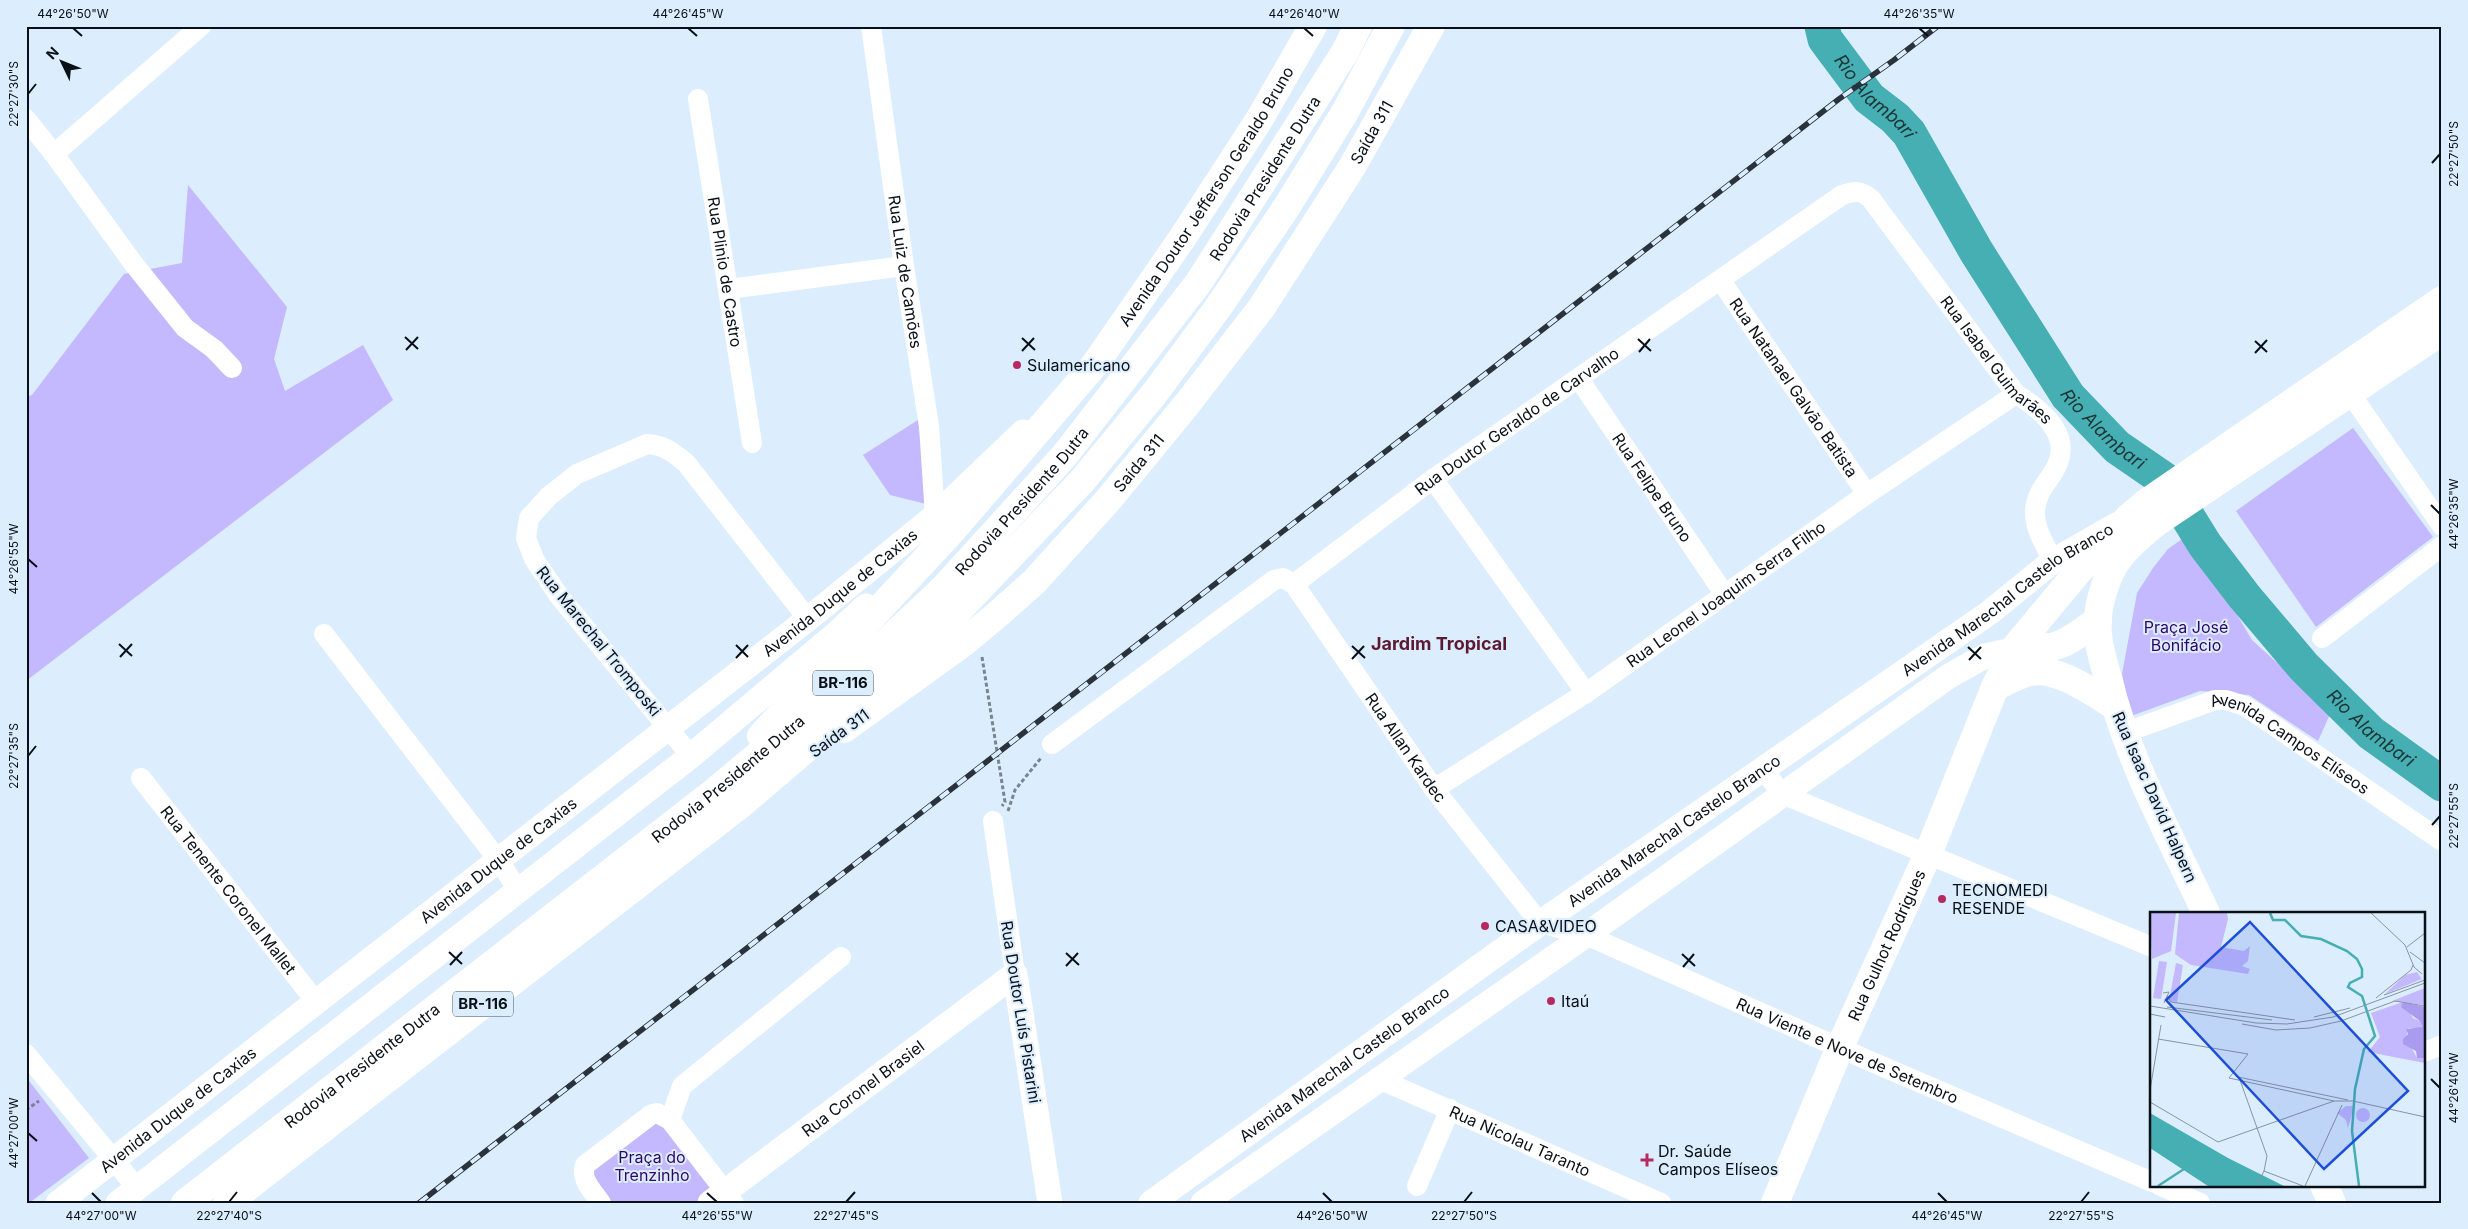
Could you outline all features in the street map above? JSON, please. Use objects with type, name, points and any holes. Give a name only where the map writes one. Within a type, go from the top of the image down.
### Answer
[{"type":"main road","name":"Avenida Doutor Jefferson Geraldo Bruno","points":[[714,792],[772,721],[950,533],[1096,364],[1182,238],[1259,120],[1313,26]]},
{"type":"main road","name":"Rodovia Presidente Dutra","points":[[185,1203],[714,792],[829,696],[943,588],[1064,456],[1199,282],[1345,52],[1358,26]]},
{"type":"main road","name":"Rodovia Presidente Dutra","points":[[227,1203],[740,805],[900,667],[955,614],[1082,481],[1154,394],[1217,310],[1286,208],[1345,112],[1391,26]]},
{"type":"main road","name":"Saída 311","points":[[740,805],[969,638],[1034,582],[1109,499],[1187,404],[1262,307],[1352,166],[1431,26]]},
{"type":"main road","points":[[2222,464],[2442,300]]},
{"type":"main road","points":[[2222,464],[2350,393],[2442,332]]},
{"type":"main road","name":"Avenida Marechal Castelo Branco","points":[[2098,620],[2101,598],[2113,567],[2132,543],[2145,514],[2222,464]]},
{"type":"main road","name":"Rua Gulhot Rodrigues","points":[[1775,1203],[1840,1047],[1928,854],[1994,687],[2013,650],[2077,573],[2145,514]]},
{"type":"main road","points":[[2013,650],[2050,648],[2066,644],[2098,620]]},
{"type":"main road","name":"Rua Isaac David Halpern","points":[[2098,620],[2100,646],[2115,706],[2124,732],[2206,912]]},
{"type":"main road","points":[[1994,687],[2028,672],[2044,672],[2082,685],[2115,706]]},
{"type":"main road","points":[[2324,1186],[2332,1203]]},
{"type":"street","points":[[54,154],[201,26]]},
{"type":"street","name":"Rua Luiz de Camões","points":[[871,26],[904,266],[929,426],[935,516]]},
{"type":"street","name":"Rua Plinio de Castro","points":[[698,100],[752,444]]},
{"type":"street","points":[[26,119],[54,154],[133,263],[185,328],[214,349],[232,368]]},
{"type":"street","name":"Rua Isabel Guimarães","points":[[1842,195],[1854,191],[1863,192],[1871,199],[2016,394],[2038,407],[2056,430],[2061,446],[2058,463],[2039,491],[2035,512],[2037,528],[2054,561]]},
{"type":"street","name":"Rua Doutor Geraldo de Carvalho","points":[[1052,744],[1842,195]]},
{"type":"street","points":[[728,288],[904,266]]},
{"type":"street","name":"Rua Natanael Galvão Batista","points":[[1720,281],[1867,494]]},
{"type":"street","name":"Avenida Duque de Caxias","points":[[58,1203],[670,729],[808,619],[935,516],[1096,364]]},
{"type":"street","name":"Rua Felipe Bruno","points":[[1579,379],[1725,595]]},
{"type":"street","points":[[2350,393],[2442,526]]},
{"type":"street","name":"Rua Leonel Joaquim Serra Filho","points":[[1434,789],[1586,693],[1867,494],[2016,394]]},
{"type":"street","name":"Rua Marechal Tromposki","points":[[691,756],[559,596],[534,559],[526,538],[529,518],[549,496],[577,474],[647,444],[658,445],[670,450],[686,463],[808,619]]},
{"type":"street","points":[[1433,479],[1586,693]]},
{"type":"street","name":"Avenida Marechal Castelo Branco","points":[[1151,1203],[1540,923],[1989,613],[2054,561],[2145,514]]},
{"type":"street","name":"Avenida Duque de Caxias","points":[[128,1196],[691,756],[838,632],[890,584],[924,543],[935,516]]},
{"type":"street","points":[[2322,638],[2442,546]]},
{"type":"street","name":"Rua Allan Kardec","points":[[1284,582],[1434,789],[1540,923]]},
{"type":"street","points":[[324,634],[498,861],[518,890]]},
{"type":"street","name":"Avenida Marechal Castelo Branco","points":[[1203,1203],[1379,1078],[1586,936],[1782,794],[1963,667],[1985,656],[2013,650]]},
{"type":"street","name":"Avenida Campos Elíseos","points":[[2124,732],[2215,700],[2236,702],[2245,706],[2442,841]]},
{"type":"street","points":[[1764,769],[1782,794],[2150,946]]},
{"type":"street","name":"Rua Tenente Coronel Mallet","points":[[141,778],[317,1003]]},
{"type":"street","name":"Rua Doutor Luís Pistarini","points":[[993,821],[1050,1203]]},
{"type":"street","name":"Rua Viente e Nove de Setembro","points":[[1540,923],[1586,936],[2150,1181]]},
{"type":"street","points":[[670,1120],[682,1086],[841,957]]},
{"type":"street","name":"Rua Coronel Brasiel","points":[[723,1199],[1015,974]]},
{"type":"street","points":[[2426,1051],[2442,1044]]},
{"type":"street","points":[[26,1054],[114,1160],[128,1196]]},
{"type":"street","name":"Rua Nicolau Taranto","points":[[1379,1078],[1661,1203]]},
{"type":"street","points":[[1417,1186],[1450,1109]]},
{"type":"street","points":[[602,1203],[584,1179],[582,1172],[585,1165],[652,1114],[657,1113],[670,1120],[723,1199]]},
{"type":"street","points":[[2161,1186],[2200,1203]]},
{"type":"path","points":[[993,821],[1008,811],[1015,790],[1052,744]]},
{"type":"green space","points":[[188,185],[287,307],[274,359],[285,391],[363,345],[393,400],[26,681],[26,397],[32,395],[124,274],[182,263]]},
{"type":"green space","points":[[918,420],[930,505],[890,495],[863,455]]},
{"type":"green space","points":[[2353,428],[2433,537],[2316,627],[2236,511]]},
{"type":"green space","name":"Praça José Bonifácio","points":[[2189,534],[2252,640],[2331,712],[2318,741],[2249,695],[2200,691],[2131,716],[2122,674],[2137,593],[2168,549]]},
{"type":"green space","points":[[26,1077],[89,1158],[29,1203],[26,1203]]},
{"type":"green space","name":"Praça do Trenzinho","points":[[659,1116],[717,1190],[699,1203],[611,1203],[586,1171]]},
{"type":"waterway","name":"Rio Alambari","points":[[1822,26],[1825,39],[1869,98],[1895,118],[1909,133],[1976,251],[2068,396],[2117,447],[2165,480],[2205,545],[2244,596],[2304,667],[2371,733],[2442,784]]},
{"type":"railway","points":[[419,1203],[1839,99],[1938,26]]},
{"type":"place","name":"Sulamericano","points":[[1017,365]]},
{"type":"place","name":"TECNOMEDI RESENDE","points":[[1942,899]]},
{"type":"place","name":"CASA&VIDEO","points":[[1485,926]]},
{"type":"place","name":"Itaú","points":[[1551,1001]]},
{"type":"place","name":"Dr. Saúde Campos Elíseos","points":[[1647,1160]]},
{"type":"district","name":"Jardim Tropical","points":[[1439,644]]}]
